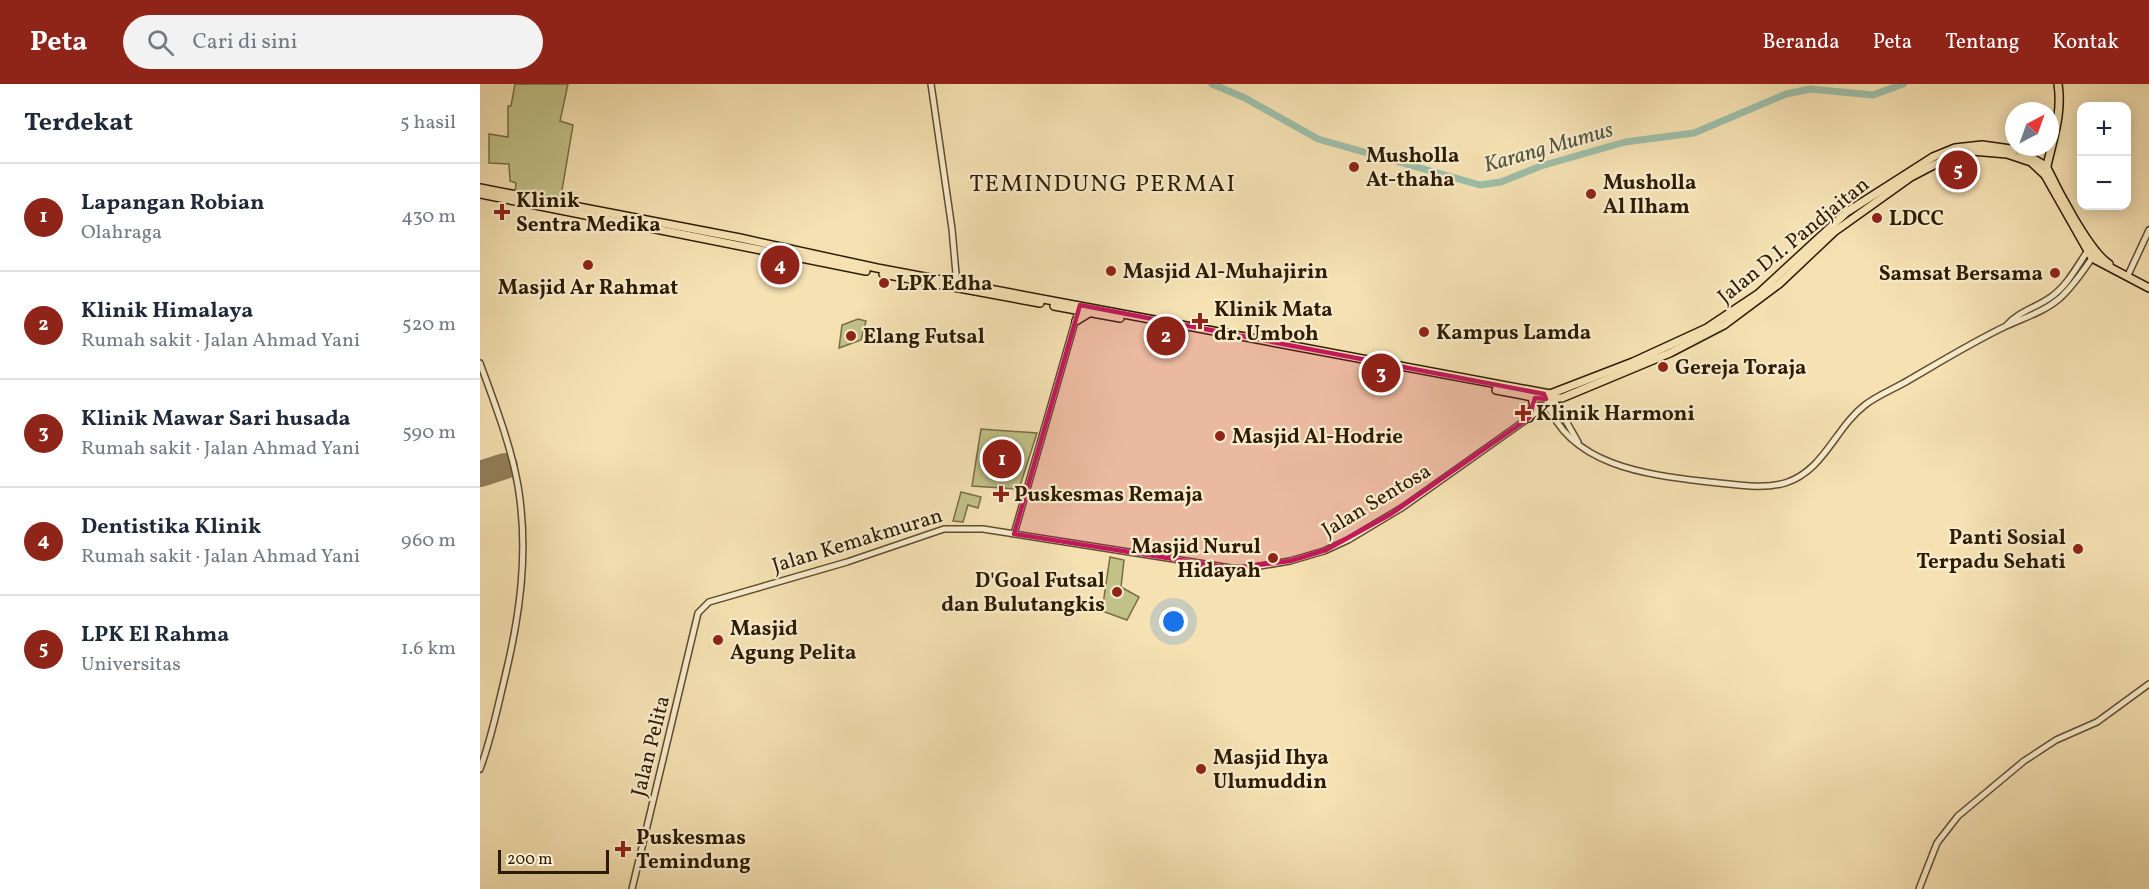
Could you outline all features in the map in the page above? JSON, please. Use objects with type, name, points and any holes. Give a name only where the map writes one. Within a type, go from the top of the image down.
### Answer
[{"type":"main road","points":[[2045,175],[2057,125],[2060,102],[2058,84]]},
{"type":"main road","name":"Jalan D.I. Pandjaitan","points":[[1547,398],[1683,340],[1734,315],[1779,277],[1847,212],[1933,157],[1955,148],[1982,145],[2018,150],[2046,166],[2092,251],[2149,285]]},
{"type":"main road","name":"Jalan D.I. Pandjaitan","points":[[1547,398],[1682,348],[1779,284],[1834,232],[1911,177],[1944,160],[1972,151],[1995,152],[2031,162],[2045,175],[2092,251],[2149,285]]},
{"type":"main road","points":[[480,188],[762,243],[801,256]]},
{"type":"main road","points":[[480,195],[1079,307],[1547,398]]},
{"type":"main road","points":[[1079,307],[1091,312],[1547,398]]},
{"type":"main road","points":[[1076,321],[1091,312]]},
{"type":"main road","points":[[1529,418],[1534,406],[1532,397]]},
{"type":"street","points":[[932,84],[957,285]]},
{"type":"street","points":[[2129,273],[2149,230]]},
{"type":"street","points":[[1547,398],[1578,442],[1600,457],[1650,475],[1753,486],[1784,483],[1800,477],[1814,466],[1844,424],[1869,402],[2006,326],[2015,316],[2042,306],[2080,268],[2092,251]]},
{"type":"street","points":[[1014,534],[1079,307]]},
{"type":"street","points":[[480,363],[518,486],[524,548],[520,613],[496,718],[480,769]]},
{"type":"street","name":"Jalan Sentosa","points":[[1014,534],[1242,569],[1290,561],[1324,551],[1374,525],[1529,418],[1547,398]]},
{"type":"street","name":"Jalan Kemakmuran","points":[[699,611],[711,600],[847,562],[944,529],[958,527],[1014,534]]},
{"type":"street","name":"Jalan Pelita","points":[[632,889],[699,611]]},
{"type":"street","points":[[1918,889],[1937,843],[1964,811],[2024,761],[2056,740],[2097,722],[2149,684]]},
{"type":"highlighted area","points":[[1080,305],[1544,394],[1546,399],[1535,398],[1529,418],[1391,514],[1326,550],[1290,561],[1231,568],[1014,534]]},
{"type":"green space","points":[[515,84],[568,84],[560,121],[573,125],[560,202],[515,193],[516,183],[510,181],[509,164],[489,163],[489,134],[508,137],[508,106],[511,106]]},
{"type":"green space","name":"Elang Futsal","points":[[858,319],[866,321],[861,340],[839,348],[842,325]]},
{"type":"green space","points":[[981,429],[1037,433],[1019,489],[972,486]]},
{"type":"green space","points":[[961,492],[981,497],[978,508],[968,505],[963,522],[953,521]]},
{"type":"green space","name":"D'Goal Futsal dan Bulutangkis","points":[[1110,557],[1124,560],[1121,587],[1139,597],[1127,620],[1102,611]]},
{"type":"waterway","name":"Karang Mumus","points":[[1212,84],[1245,98],[1318,139],[1480,185],[1501,182],[1541,166],[1625,142],[1694,133],[1786,94],[1810,89],[1873,95],[1903,84]]},
{"type":"runway","points":[[480,474],[505,466]]},
{"type":"place","name":"Musholla At-thaha","points":[[1354,167]]},
{"type":"place","name":"LPK El Rahma","points":[[1958,170]]},
{"type":"place","name":"Musholla Al Ilham","points":[[1591,194]]},
{"type":"place","name":"Klinik Sentra Medika","points":[[502,212]]},
{"type":"place","name":"LDCC","points":[[1877,218]]},
{"type":"place","name":"Masjid Ar Rahmat","points":[[588,265]]},
{"type":"place","name":"Dentistika Klinik","points":[[780,265]]},
{"type":"place","name":"Masjid Al-Muhajirin","points":[[1111,271]]},
{"type":"place","name":"Samsat Bersama","points":[[2055,273]]},
{"type":"place","name":"LPK Edha","points":[[884,283]]},
{"type":"place","name":"Klinik Mata dr. Umboh","points":[[1200,321]]},
{"type":"place","name":"Kampus Lamda","points":[[1424,332]]},
{"type":"place","name":"Elang Futsal","points":[[851,336]]},
{"type":"place","name":"Klinik Himalaya","points":[[1166,336]]},
{"type":"place","name":"Gereja Toraja","points":[[1663,367]]},
{"type":"place","name":"Klinik Mawar Sari husada","points":[[1381,373]]},
{"type":"place","name":"Klinik Harmoni","points":[[1523,413]]},
{"type":"place","name":"Masjid Al-Hodrie","points":[[1220,436]]},
{"type":"place","name":"Lapangan Robian","points":[[1002,459]]},
{"type":"place","name":"Puskesmas Remaja","points":[[1001,494]]},
{"type":"place","name":"Panti Sosial Terpadu Sehati","points":[[2078,549]]},
{"type":"place","name":"Masjid Nurul Hidayah","points":[[1273,558]]},
{"type":"place","name":"D'Goal Futsal dan Bulutangkis","points":[[1117,592]]},
{"type":"place","name":"Masjid Agung Pelita","points":[[718,640]]},
{"type":"place","name":"Masjid Ihya Ulumuddin","points":[[1201,769]]},
{"type":"place","name":"Puskesmas Temindung","points":[[623,849]]},
{"type":"district","name":"TEMINDUNG PERMAI","points":[[1103,183]]}]
